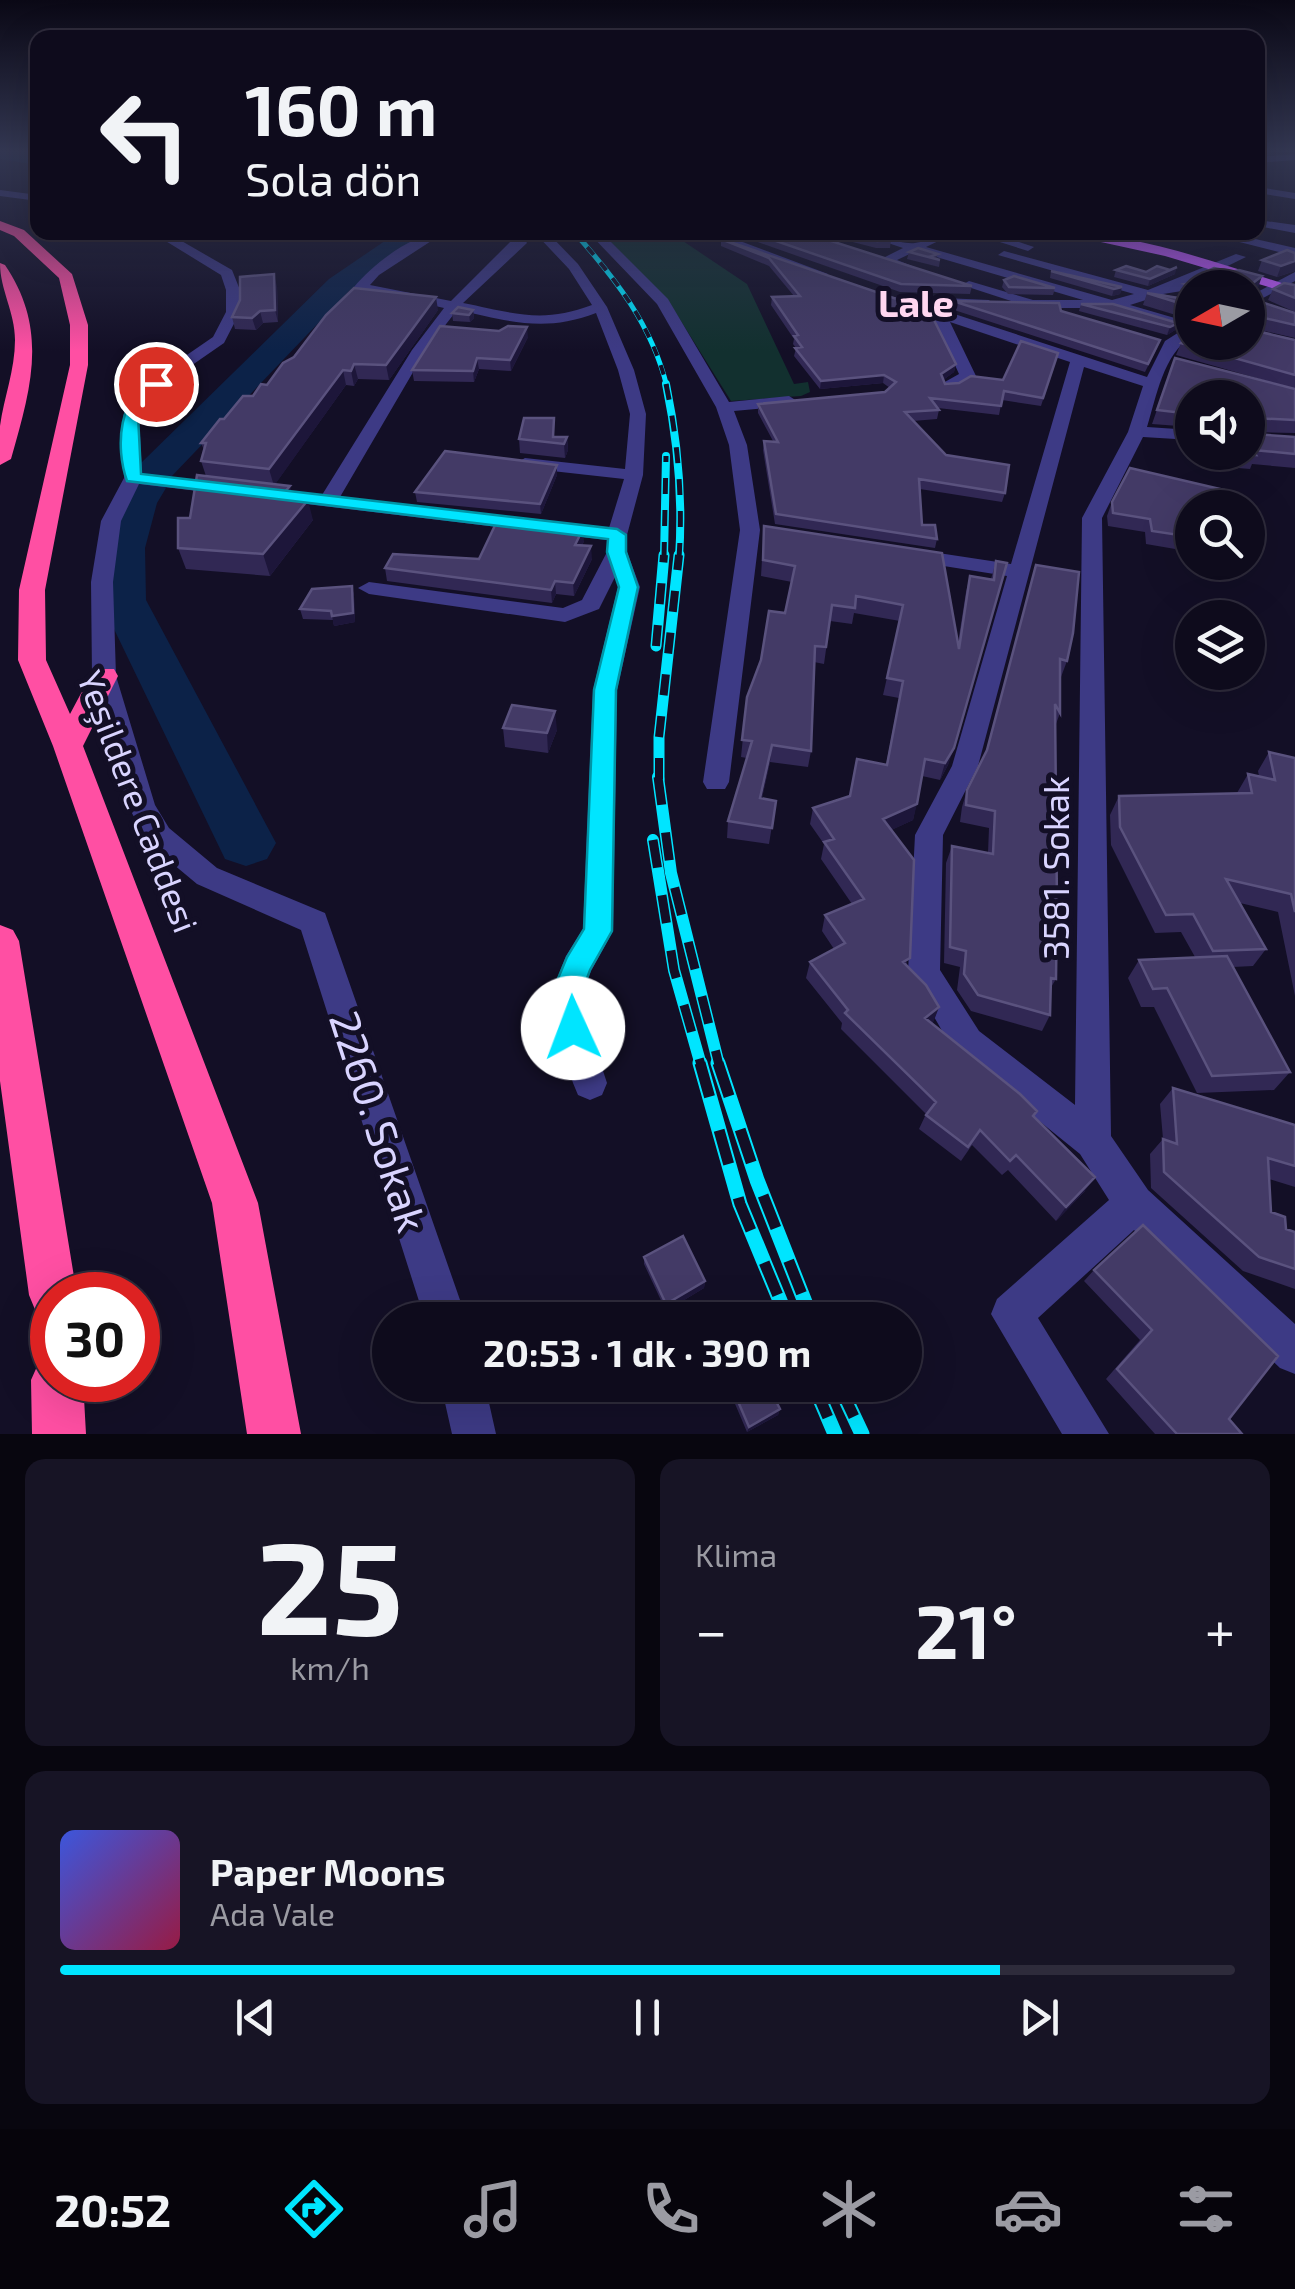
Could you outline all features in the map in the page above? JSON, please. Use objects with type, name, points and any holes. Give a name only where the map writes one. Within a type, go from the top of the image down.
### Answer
[{"type":"highway","name":"Yeşildere Caddesi","points":[[0,225],[19,233],[66,277],[79,325],[79,364],[32,590],[32,660],[68,746],[235,1204],[274,1434]]},
{"type":"highway","points":[[0,268],[24,310],[20,393],[0,459]]},
{"type":"highway","points":[[68,746],[104,676]]},
{"type":"highway","points":[[0,941],[49,1272]]},
{"type":"highway","points":[[58,1402],[59,1434]]},
{"type":"main road","points":[[1096,240],[1218,267],[1295,291]]},
{"type":"street","points":[[1265,225],[1295,232]]},
{"type":"street","points":[[1270,246],[1295,232]]},
{"type":"street","points":[[104,676],[102,582],[111,521],[133,478],[130,416],[139,394],[219,340],[234,312],[233,290],[227,274],[170,240]]},
{"type":"street","points":[[426,240],[374,272],[361,287],[520,319],[562,321],[600,307]]},
{"type":"street","points":[[328,501],[358,458],[365,436],[456,306],[523,240]]},
{"type":"street","points":[[369,588],[565,614],[591,604],[617,543],[634,475],[638,414],[626,370],[600,307],[574,267],[548,240]]},
{"type":"street","points":[[602,240],[663,302],[724,407],[738,445],[759,532],[716,782]]},
{"type":"street","points":[[738,240],[844,281]]},
{"type":"street","points":[[888,240],[1118,304],[1173,350]]},
{"type":"street","points":[[885,260],[937,240]]},
{"type":"street","points":[[961,240],[1175,301]]},
{"type":"street","points":[[1005,240],[1119,270]]},
{"type":"street","points":[[1243,240],[1295,252]]},
{"type":"street","points":[[867,255],[922,271]]},
{"type":"street","points":[[1212,270],[1240,257]]},
{"type":"street","points":[[1265,294],[1295,276]]},
{"type":"street","points":[[1149,277],[1175,283]]},
{"type":"street","points":[[959,282],[1085,319]]},
{"type":"street","points":[[898,300],[1118,304],[1175,288]]},
{"type":"street","points":[[880,294],[1078,360],[1173,350]]},
{"type":"street","points":[[938,312],[968,376],[948,386]]},
{"type":"street","name":"3581. Sokak","points":[[1093,1141],[1092,518],[1137,432],[1173,350]]},
{"type":"street","points":[[1078,360],[965,766],[929,834],[924,972],[968,1042],[1093,1141],[1134,1204],[1295,1353]]},
{"type":"street","points":[[724,407],[803,400]]},
{"type":"street","points":[[1137,432],[1175,434]]},
{"type":"street","points":[[506,460],[634,475]]},
{"type":"street","points":[[133,478],[328,501],[617,543]]},
{"type":"street","points":[[590,1083],[564,1000],[577,966],[598,931],[605,690],[628,587],[617,543]]},
{"type":"street","points":[[885,551],[1021,572]]},
{"type":"street","name":"2260. Sokak","points":[[104,676],[142,806],[159,836],[207,876],[314,922],[440,1302]]},
{"type":"street","points":[[1087,1434],[1012,1314],[1134,1204]]},
{"type":"street","points":[[467,1402],[474,1434]]},
{"type":"green space","points":[[609,240],[681,240],[747,284],[794,384],[808,382],[810,392],[731,401],[669,302]]},
{"type":"building","points":[[724,240],[929,310],[956,364],[941,374],[945,384],[959,383],[971,376],[1003,380],[1021,341],[1058,353],[1043,398],[1004,391],[1001,406],[930,398],[939,410],[905,412],[946,455],[1009,465],[1005,493],[919,479],[922,525],[935,525],[937,539],[776,514],[764,441],[778,442],[758,404],[885,392],[896,382],[884,375],[821,381],[795,348],[802,347],[794,336],[798,335],[772,297],[800,296],[769,258]]},
{"type":"building","points":[[773,240],[828,240],[972,286],[901,284]]},
{"type":"building","points":[[918,248],[938,254],[929,257],[940,260],[909,252]]},
{"type":"building","points":[[1287,250],[1295,253],[1295,261],[1281,266],[1262,260]]},
{"type":"building","points":[[1126,266],[1146,272],[1157,266],[1170,270],[1177,267],[1150,279],[1116,270]]},
{"type":"building","points":[[1051,271],[1122,287],[1114,289]]},
{"type":"building","points":[[274,274],[275,310],[260,311],[252,318],[232,317],[240,300],[240,277]]},
{"type":"building","points":[[1014,276],[1055,288],[1009,287],[1004,280]]},
{"type":"building","points":[[1284,283],[1295,285],[1295,298],[1273,289]]},
{"type":"building","points":[[354,288],[436,297],[386,365],[354,364],[351,371],[343,370],[269,469],[201,461],[206,443],[201,443],[220,419],[243,396],[253,396],[261,384],[267,385]]},
{"type":"building","points":[[953,301],[1059,303],[1061,311],[1160,340],[1148,364]]},
{"type":"building","points":[[1265,303],[1295,313],[1295,325],[1265,318]]},
{"type":"building","points":[[1081,304],[1113,304],[1175,322],[1170,327]]},
{"type":"building","points":[[458,307],[473,310],[469,315],[452,313]]},
{"type":"building","points":[[440,326],[499,331],[508,326],[527,327],[510,360],[477,358],[473,371],[412,370]]},
{"type":"building","points":[[1265,333],[1295,340],[1295,375],[1242,360],[1265,360]]},
{"type":"building","points":[[1175,358],[1260,380],[1175,380],[1175,412],[1157,410]]},
{"type":"building","points":[[1265,381],[1295,389],[1295,420],[1265,419]]},
{"type":"building","points":[[524,418],[554,418],[553,437],[567,437],[564,444],[519,439]]},
{"type":"building","points":[[1265,435],[1295,437],[1295,454],[1265,451]]},
{"type":"building","points":[[445,451],[557,465],[540,504],[415,492]]},
{"type":"building","points":[[1130,468],[1224,490],[1175,490],[1175,534],[1152,531],[1150,519],[1113,513],[1112,502]]},
{"type":"building","points":[[197,475],[290,486],[283,494],[308,500],[263,554],[178,548],[178,518],[190,518]]},
{"type":"building","points":[[498,519],[583,529],[575,545],[591,546],[573,583],[555,581],[551,590],[385,568],[393,554],[479,559]]},
{"type":"building","points":[[764,526],[942,553],[959,649],[970,576],[994,580],[996,561],[1007,563],[954,748],[945,763],[925,759],[917,804],[883,819],[914,860],[910,958],[903,962],[926,985],[939,1007],[925,1018],[1020,1094],[1037,1111],[1033,1116],[1095,1177],[1066,1207],[1016,1155],[1010,1161],[980,1130],[968,1147],[926,1115],[936,1102],[845,1013],[848,1010],[810,962],[845,943],[825,915],[864,899],[824,842],[834,839],[813,808],[850,796],[857,759],[887,765],[903,681],[887,678],[903,605],[856,596],[855,608],[832,605],[826,647],[815,646],[811,751],[772,745],[760,798],[776,801],[772,828],[728,821],[752,741],[742,740],[747,697],[761,660],[769,611],[785,613],[795,566],[763,560]]},
{"type":"building","points":[[1036,565],[1079,572],[1067,661],[1060,659],[1060,713],[1055,704],[1056,979],[1051,978],[1050,1015],[978,995],[964,974],[966,951],[950,947],[952,846],[993,854],[995,811],[966,805],[967,790],[987,750]]},
{"type":"building","points":[[352,586],[353,613],[332,616],[331,611],[300,609],[312,589]]},
{"type":"building","points":[[512,705],[555,711],[547,733],[503,728]]},
{"type":"building","points":[[1269,752],[1295,758],[1295,912],[1291,894],[1226,879],[1266,949],[1213,951],[1193,914],[1166,915],[1120,827],[1119,796],[1252,793],[1248,774],[1275,780]]},
{"type":"building","points":[[1227,956],[1290,1072],[1212,1076],[1167,988],[1153,989],[1139,960]]},
{"type":"building","points":[[1173,1088],[1295,1125],[1295,1166],[1268,1158],[1271,1212],[1285,1217],[1286,1229],[1295,1232],[1295,1269],[1259,1257],[1164,1172],[1163,1139],[1177,1144]]},
{"type":"building","points":[[1143,1225],[1278,1356],[1229,1419],[1242,1434],[1177,1434],[1117,1369],[1152,1330],[1094,1270]]},
{"type":"building","points":[[683,1236],[705,1281],[665,1302],[644,1257]]},
{"type":"building","points":[[738,1402],[776,1402],[780,1409],[749,1427]]},
{"type":"waterway","points":[[156,470],[339,285],[404,240]]},
{"type":"waterway","points":[[146,488],[137,503],[124,548],[123,600],[246,843]]},
{"type":"railway","points":[[581,240],[642,323],[667,387]]},
{"type":"railway","points":[[666,384],[678,471],[679,558]]},
{"type":"railway","points":[[664,558],[666,456]]},
{"type":"railway","points":[[656,646],[664,555]]},
{"type":"railway","points":[[659,779],[659,737],[679,555]]},
{"type":"railway","points":[[658,777],[671,873],[719,1065]]},
{"type":"railway","points":[[653,840],[674,970],[701,1065]]},
{"type":"railway","points":[[700,1063],[740,1204],[781,1302]]},
{"type":"railway","points":[[718,1063],[757,1180],[805,1302]]},
{"type":"railway","points":[[821,1402],[835,1434]]},
{"type":"railway","points":[[847,1402],[862,1434]]},
{"type":"district","name":"Lale","points":[[916,302]]},
{"type":"route","points":[[156,384],[139,394],[130,416],[133,478],[617,535],[617,552],[628,587],[605,690],[598,931],[577,966],[564,1000],[573,1028]]}]
